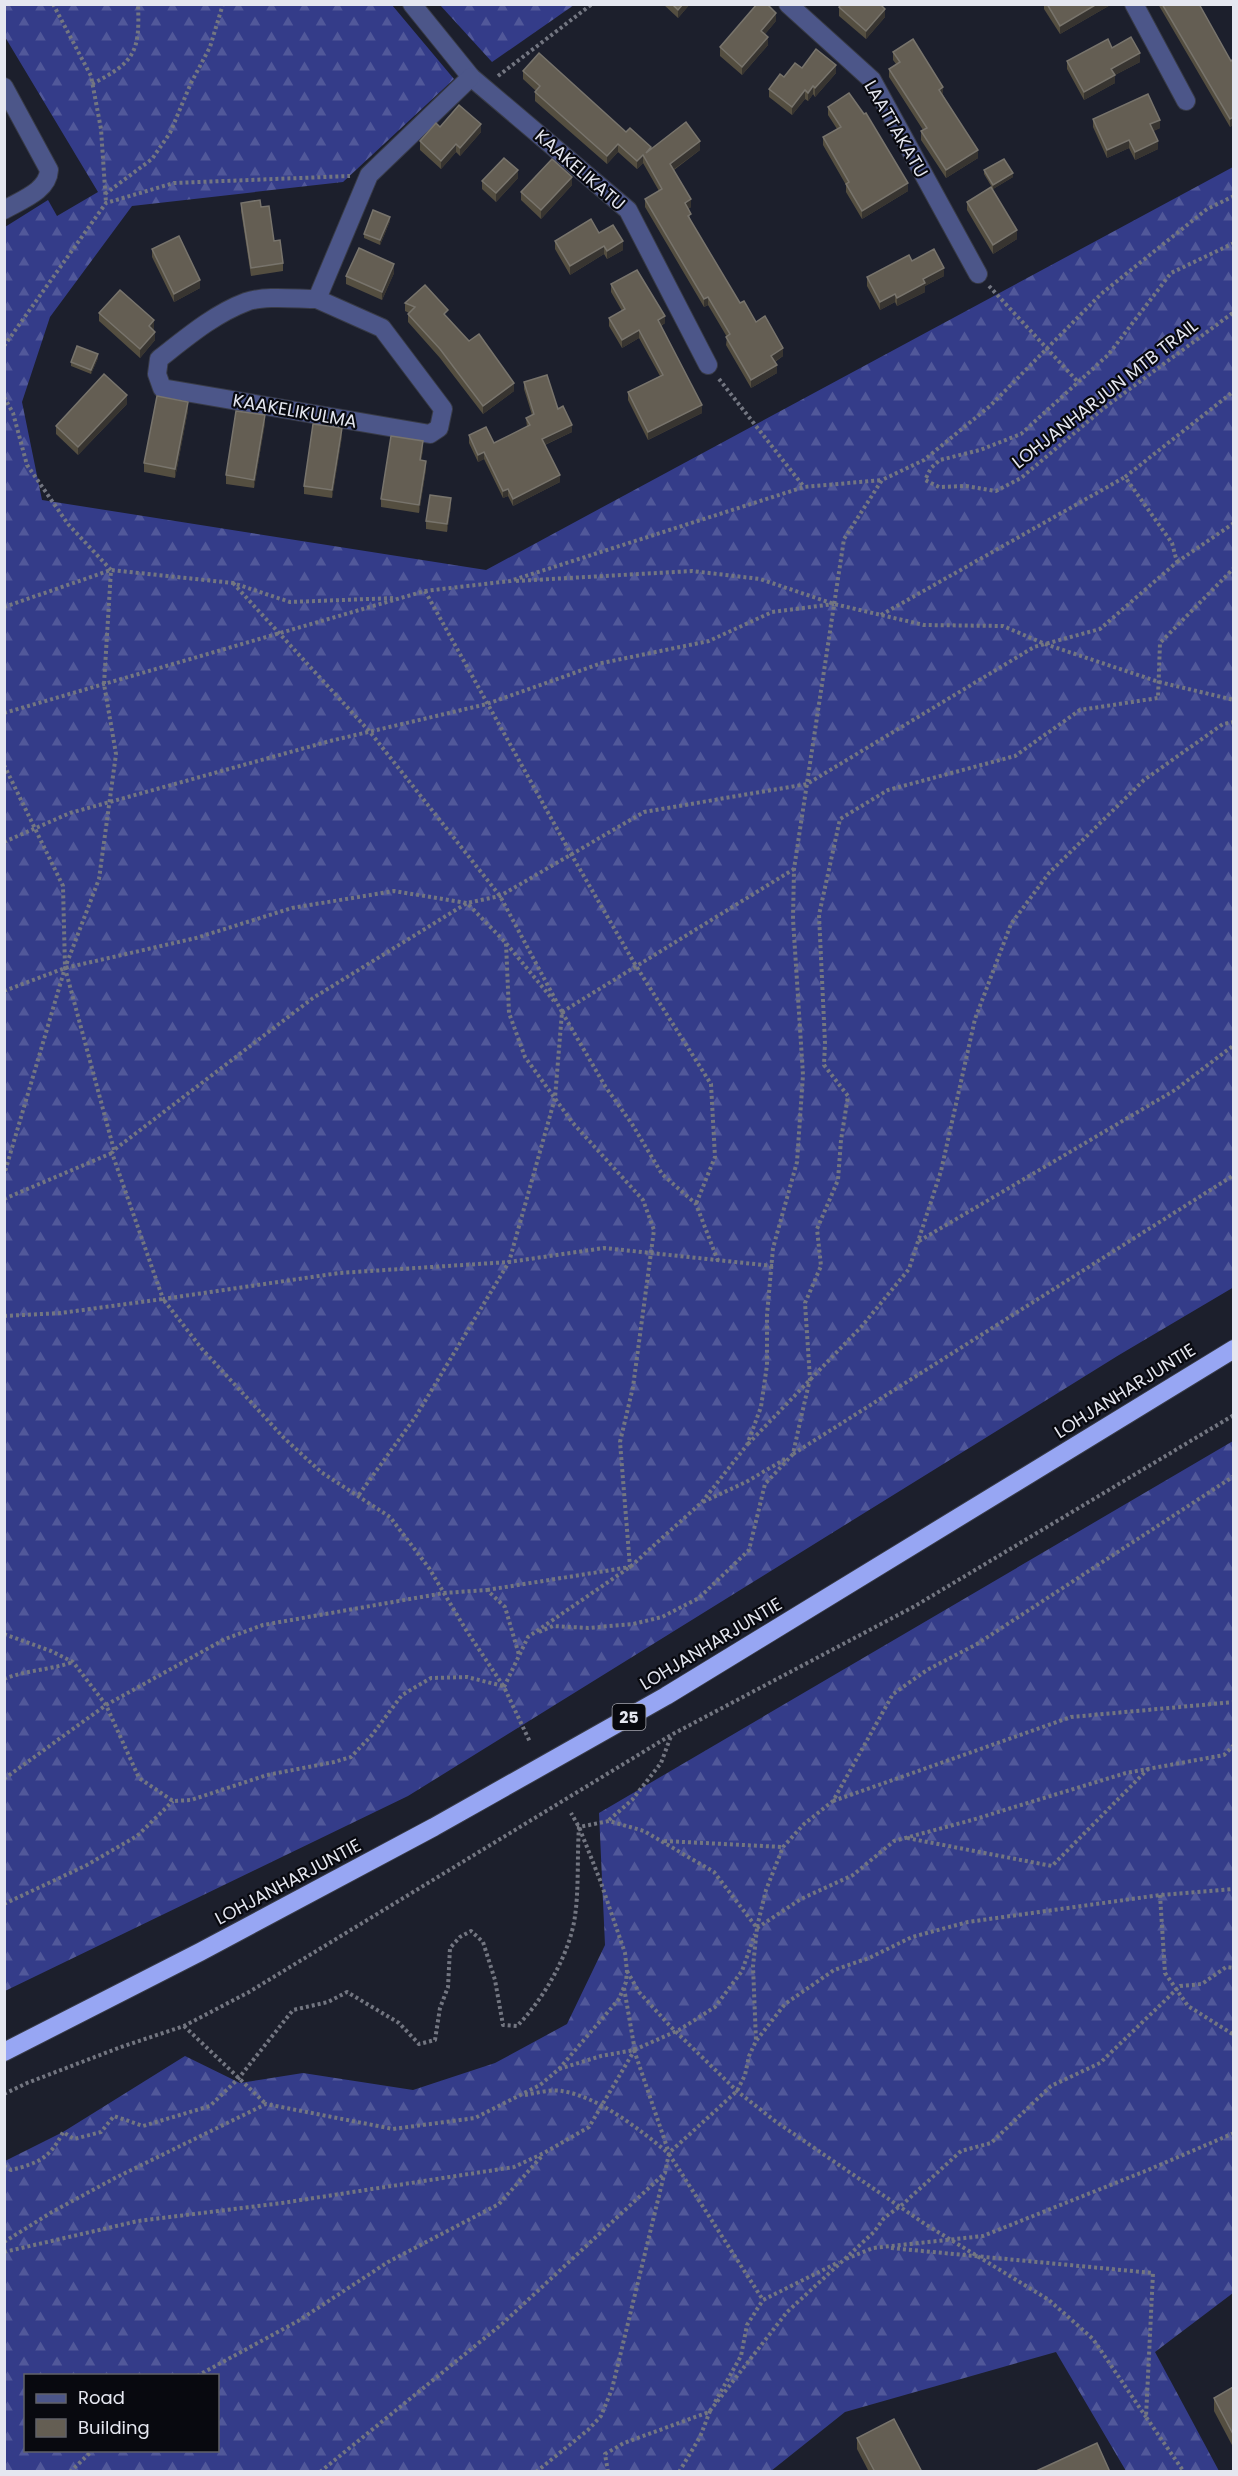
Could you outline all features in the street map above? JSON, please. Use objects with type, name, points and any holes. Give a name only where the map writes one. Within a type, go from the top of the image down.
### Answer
[{"type":"highway","name":"LOHJANHARJUNTIE","points":[[4,2052],[200,1952],[434,1827],[666,1696],[1233,1349]]},
{"type":"street","name":"KAAKELIKATU","points":[[412,4],[477,82],[628,210],[708,364]]},
{"type":"street","name":"LAATTAKATU","points":[[788,4],[872,80],[978,274]]},
{"type":"street","points":[[1134,4],[1186,101]]},
{"type":"street","points":[[317,299],[369,175],[477,82]]},
{"type":"street","points":[[4,87],[48,170],[48,179],[44,187],[4,210]]},
{"type":"street","name":"KAAKELIKULMA","points":[[284,298],[317,299],[382,328],[443,409],[439,428],[430,434],[162,388],[157,374],[159,359],[200,327],[247,302],[284,298]]},
{"type":"path","points":[[53,4],[91,76],[101,129],[106,203]]},
{"type":"path","points":[[92,84],[113,73],[128,60],[139,37],[138,4]]},
{"type":"path","points":[[105,194],[152,159],[170,133],[191,83],[210,47],[223,4]]},
{"type":"path","points":[[477,82],[592,4]]},
{"type":"path","points":[[4,346],[106,203],[174,183],[369,175]]},
{"type":"path","points":[[510,581],[804,487],[882,480],[924,460],[990,406],[1101,294],[1207,209],[1233,196]]},
{"type":"path","name":"LOHJANHARJUN MTB TRAIL","points":[[1233,243],[1171,273],[1108,355],[1021,434],[980,450],[940,460],[931,468],[925,480],[939,487],[966,486],[996,491],[1021,478],[1104,408],[1233,312]]},
{"type":"path","points":[[978,274],[1078,382]]},
{"type":"path","points":[[708,364],[804,487]]},
{"type":"path","points":[[881,615],[1125,477],[1233,391]]},
{"type":"path","points":[[4,397],[13,413],[27,465],[68,524],[111,570],[104,684],[116,754],[99,879],[65,968],[4,1174]]},
{"type":"path","points":[[1125,477],[1172,543],[1177,562]]},
{"type":"path","points":[[747,1445],[761,1407],[767,1365],[767,1315],[773,1248],[797,1162],[803,1075],[793,919],[794,869],[844,539],[882,480]]},
{"type":"path","points":[[4,1199],[113,1151],[313,998],[467,903],[500,896],[644,812],[807,784],[1034,647],[1100,629],[1177,562],[1233,523]]},
{"type":"path","points":[[528,1637],[553,1626],[588,1628],[633,1624],[662,1617],[699,1598],[749,1550],[765,1484],[793,1454],[810,1379],[805,1303],[820,1266],[817,1229],[838,1180],[848,1096],[824,1065],[819,915],[840,819],[888,790],[1015,756],[1080,710],[1158,698],[1160,643],[1233,568]]},
{"type":"path","points":[[4,607],[111,570],[233,582],[290,602],[403,597]]},
{"type":"path","points":[[4,713],[424,591],[510,581],[692,571],[760,579],[834,604],[924,625],[1003,626],[1045,644],[1159,682],[1233,700]]},
{"type":"path","points":[[233,582],[370,732],[500,896],[562,1012],[605,1086],[632,1124],[662,1174],[696,1204],[718,1261]]},
{"type":"path","points":[[424,591],[571,855],[636,966],[711,1084],[715,1156],[696,1204]]},
{"type":"path","points":[[4,842],[36,830],[70,813],[370,732],[487,704],[602,663],[709,641],[772,612],[834,604]]},
{"type":"path","points":[[504,1687],[528,1637],[630,1567],[702,1502],[747,1445],[862,1326],[909,1269],[941,1171],[975,1018],[1011,924],[1049,873],[1144,780],[1223,724],[1233,722]]},
{"type":"path","points":[[4,765],[63,886],[65,968],[113,1151],[163,1299],[202,1349],[284,1438],[321,1472],[390,1517],[429,1568],[504,1687],[530,1742]]},
{"type":"path","points":[[562,1012],[794,869]]},
{"type":"path","points":[[4,991],[65,968],[196,938],[292,908],[394,891],[467,903],[506,943],[562,1012],[555,1098],[510,1262],[416,1416],[358,1496]]},
{"type":"path","points":[[506,943],[509,1013],[525,1057],[572,1122],[643,1200],[654,1230],[633,1387],[620,1442],[630,1567]]},
{"type":"path","points":[[918,1242],[1175,1090],[1233,1045]]},
{"type":"path","points":[[702,1502],[746,1482],[793,1454],[1233,1175]]},
{"type":"path","points":[[4,1316],[61,1313],[339,1273],[510,1262],[604,1248],[773,1266]]},
{"type":"path","points":[[4,2094],[110,2051],[184,2026],[259,1986],[671,1735],[915,1606],[1233,1415]]},
{"type":"path","points":[[833,1800],[893,1694],[927,1670],[977,1644],[1233,1476]]},
{"type":"path","points":[[4,1779],[106,1705],[225,1639],[262,1625],[444,1593],[487,1590],[630,1567]]},
{"type":"path","points":[[487,1590],[505,1607],[519,1655]]},
{"type":"path","points":[[4,1634],[51,1651],[73,1662],[106,1705],[139,1778],[173,1801],[191,1800],[267,1775],[351,1757],[372,1735],[402,1695],[431,1678],[467,1677],[504,1687]]},
{"type":"path","points":[[4,1679],[18,1674],[50,1670],[73,1662]]},
{"type":"path","points":[[559,2069],[601,2056],[634,2050],[676,2031],[715,2007],[741,1971],[757,1928],[766,1890],[783,1847],[804,1824],[833,1800],[1071,1717],[1233,1702]]},
{"type":"path","points":[[609,1821],[632,1800],[660,1763],[671,1735]]},
{"type":"path","points":[[757,1928],[801,1899],[853,1875],[894,1841],[1126,1773],[1224,1755],[1233,1745]]},
{"type":"path","points":[[906,1838],[1052,1866],[1148,1769]]},
{"type":"path","points":[[4,1905],[87,1866],[137,1836],[173,1801]]},
{"type":"path","points":[[184,2026],[266,2104],[393,2129],[475,2118],[540,2085],[559,2069],[619,2000],[627,1971],[625,1953],[579,1827],[571,1813]]},
{"type":"path","points":[[579,1827],[609,1821],[644,1831],[714,1872],[757,1928],[753,1966],[756,2041]]},
{"type":"path","points":[[4,2166],[11,2170],[30,2166],[53,2152],[63,2132],[74,2139],[100,2132],[114,2116],[143,2126],[210,2106],[238,2079],[293,2010],[328,2002],[347,1992],[399,2023],[419,2044],[435,2040],[440,2007],[448,1987],[450,1948],[460,1937],[471,1931],[483,1942],[501,2004],[503,2025],[517,2026],[545,1992],[557,1968],[575,1917],[579,1827]]},
{"type":"path","points":[[662,1841],[783,1847]]},
{"type":"path","points":[[536,2472],[588,2430],[601,2416],[612,2389],[669,2153],[737,2091],[756,2041],[785,2004],[834,1970],[869,1958],[912,1937],[968,1922],[1160,1895],[1233,1889]]},
{"type":"path","points":[[1160,1895],[1165,1973],[1188,2006],[1233,2035]]},
{"type":"path","points":[[608,2472],[605,2454],[624,2443],[709,2412],[787,2312],[873,2232],[884,2218],[961,2151],[991,2143],[1052,2086],[1100,2063],[1180,1986],[1202,1984],[1226,1967],[1233,1968]]},
{"type":"path","points":[[627,1971],[639,1992],[737,2091],[775,2121],[950,2240],[1049,2300],[1093,2339],[1184,2472]]},
{"type":"path","points":[[624,1987],[634,2050],[669,2153],[763,2301]]},
{"type":"path","points":[[4,2252],[138,2221],[294,2201],[513,2167],[544,2153],[588,2127],[634,2050]]},
{"type":"path","points":[[520,2095],[560,2090],[579,2095],[639,2129],[669,2153]]},
{"type":"path","points":[[4,2242],[52,2212],[115,2178],[266,2104]]},
{"type":"path","points":[[679,2472],[699,2437],[709,2412],[741,2356],[747,2325],[763,2301],[873,2248],[983,2235],[1148,2170],[1233,2133]]},
{"type":"path","points":[[201,2374],[298,2321],[388,2262],[499,2204],[544,2153]]},
{"type":"path","points":[[320,2472],[502,2324],[664,2172]]},
{"type":"path","points":[[881,2247],[1153,2272],[1146,2417]]},
{"type":"path","points":[[70,2472],[92,2452]]},
{"type":"green space","points":[[5,4],[392,5],[454,79],[343,182],[132,206],[50,317],[22,402],[42,500],[486,570],[1233,167],[1234,1287],[1119,1355],[408,1796],[5,1991],[5,227],[48,200],[57,216],[98,192],[5,37]]},
{"type":"green space","points":[[440,5],[574,5],[492,62]]},
{"type":"green space","points":[[1233,1441],[1233,2293],[1155,2352],[1219,2471],[1126,2471],[1056,2352],[845,2412],[771,2471],[5,2471],[5,2161],[63,2132],[185,2056],[240,2083],[303,2073],[413,2090],[495,2063],[567,2024],[605,1945],[599,1813]]},
{"type":"building","points":[[672,4],[683,4],[678,10]]},
{"type":"building","points":[[757,4],[767,4],[776,13],[761,31],[768,37],[742,67],[720,47]]},
{"type":"building","points":[[841,4],[880,4],[885,9],[866,31],[839,7]]},
{"type":"building","points":[[1047,4],[1097,4],[1060,26]]},
{"type":"building","points":[[1162,4],[1199,4],[1231,61],[1233,59],[1233,117],[1230,119]]},
{"type":"building","points":[[1131,37],[1140,53],[1111,69],[1115,75],[1084,92],[1067,61],[1108,39],[1112,48]]},
{"type":"building","points":[[913,39],[943,87],[939,90],[978,150],[946,170],[921,131],[927,128],[889,69],[900,62],[893,52]]},
{"type":"building","points":[[816,49],[836,65],[815,88],[813,86],[808,93],[805,90],[792,107],[769,89],[780,74],[784,77],[795,63],[802,68]]},
{"type":"building","points":[[539,53],[626,132],[630,128],[651,147],[646,153],[686,122],[700,141],[670,164],[691,199],[685,203],[691,214],[688,216],[740,303],[744,301],[756,322],[765,316],[783,348],[771,356],[777,365],[751,380],[726,337],[730,334],[708,297],[704,299],[645,199],[662,189],[643,155],[637,161],[618,144],[607,156],[535,92],[540,86],[523,71]]},
{"type":"building","points":[[849,93],[864,114],[866,113],[908,183],[862,211],[846,184],[849,182],[823,137],[841,127],[828,107]]},
{"type":"building","points":[[1148,94],[1160,120],[1150,124],[1158,141],[1135,152],[1129,140],[1107,150],[1093,119]]},
{"type":"building","points":[[459,105],[481,124],[460,148],[456,144],[441,161],[420,141],[436,123],[440,127]]},
{"type":"building","points":[[504,158],[518,170],[496,193],[482,181]]},
{"type":"building","points":[[552,159],[572,177],[541,210],[521,192]]},
{"type":"building","points":[[1004,159],[1013,173],[993,185],[984,170]]},
{"type":"building","points":[[991,187],[1017,230],[993,245],[967,202]]},
{"type":"building","points":[[260,200],[261,207],[269,206],[274,241],[280,240],[283,263],[251,268],[241,203]]},
{"type":"building","points":[[373,210],[390,217],[380,240],[364,234]]},
{"type":"building","points":[[591,219],[599,233],[613,225],[623,241],[607,251],[604,246],[570,266],[555,241]]},
{"type":"building","points":[[179,236],[200,280],[174,294],[152,249]]},
{"type":"building","points":[[359,248],[394,264],[382,292],[346,276]]},
{"type":"building","points":[[934,249],[944,268],[923,279],[925,283],[897,298],[895,294],[880,302],[867,277],[909,255],[912,261]]},
{"type":"building","points":[[637,270],[665,316],[658,320],[702,405],[648,432],[628,392],[663,375],[639,330],[622,340],[609,318],[625,309],[611,284]]},
{"type":"building","points":[[425,285],[448,310],[444,314],[469,341],[479,334],[514,383],[483,406],[440,349],[408,314],[415,307],[405,303]]},
{"type":"building","points":[[120,290],[154,320],[149,326],[155,332],[140,349],[99,313]]},
{"type":"building","points":[[77,346],[98,354],[91,370],[71,362]]},
{"type":"building","points":[[104,374],[127,395],[78,447],[56,426]]},
{"type":"building","points":[[547,375],[558,409],[563,406],[572,425],[542,439],[560,475],[513,499],[508,489],[503,491],[484,452],[478,455],[469,435],[486,427],[494,443],[530,425],[526,418],[534,414],[524,382]]},
{"type":"building","points":[[157,396],[188,402],[175,469],[144,463]]},
{"type":"building","points":[[236,411],[265,415],[254,480],[226,475]]},
{"type":"building","points":[[313,424],[342,428],[332,490],[304,486]]},
{"type":"building","points":[[391,436],[423,441],[420,460],[426,461],[419,505],[381,499]]},
{"type":"building","points":[[430,495],[451,498],[447,524],[426,521]]},
{"type":"building","points":[[1233,2387],[1233,2434],[1214,2398]]},
{"type":"building","points":[[894,2419],[922,2472],[875,2472],[857,2438]]},
{"type":"building","points":[[1097,2443],[1110,2472],[1034,2472]]}]
